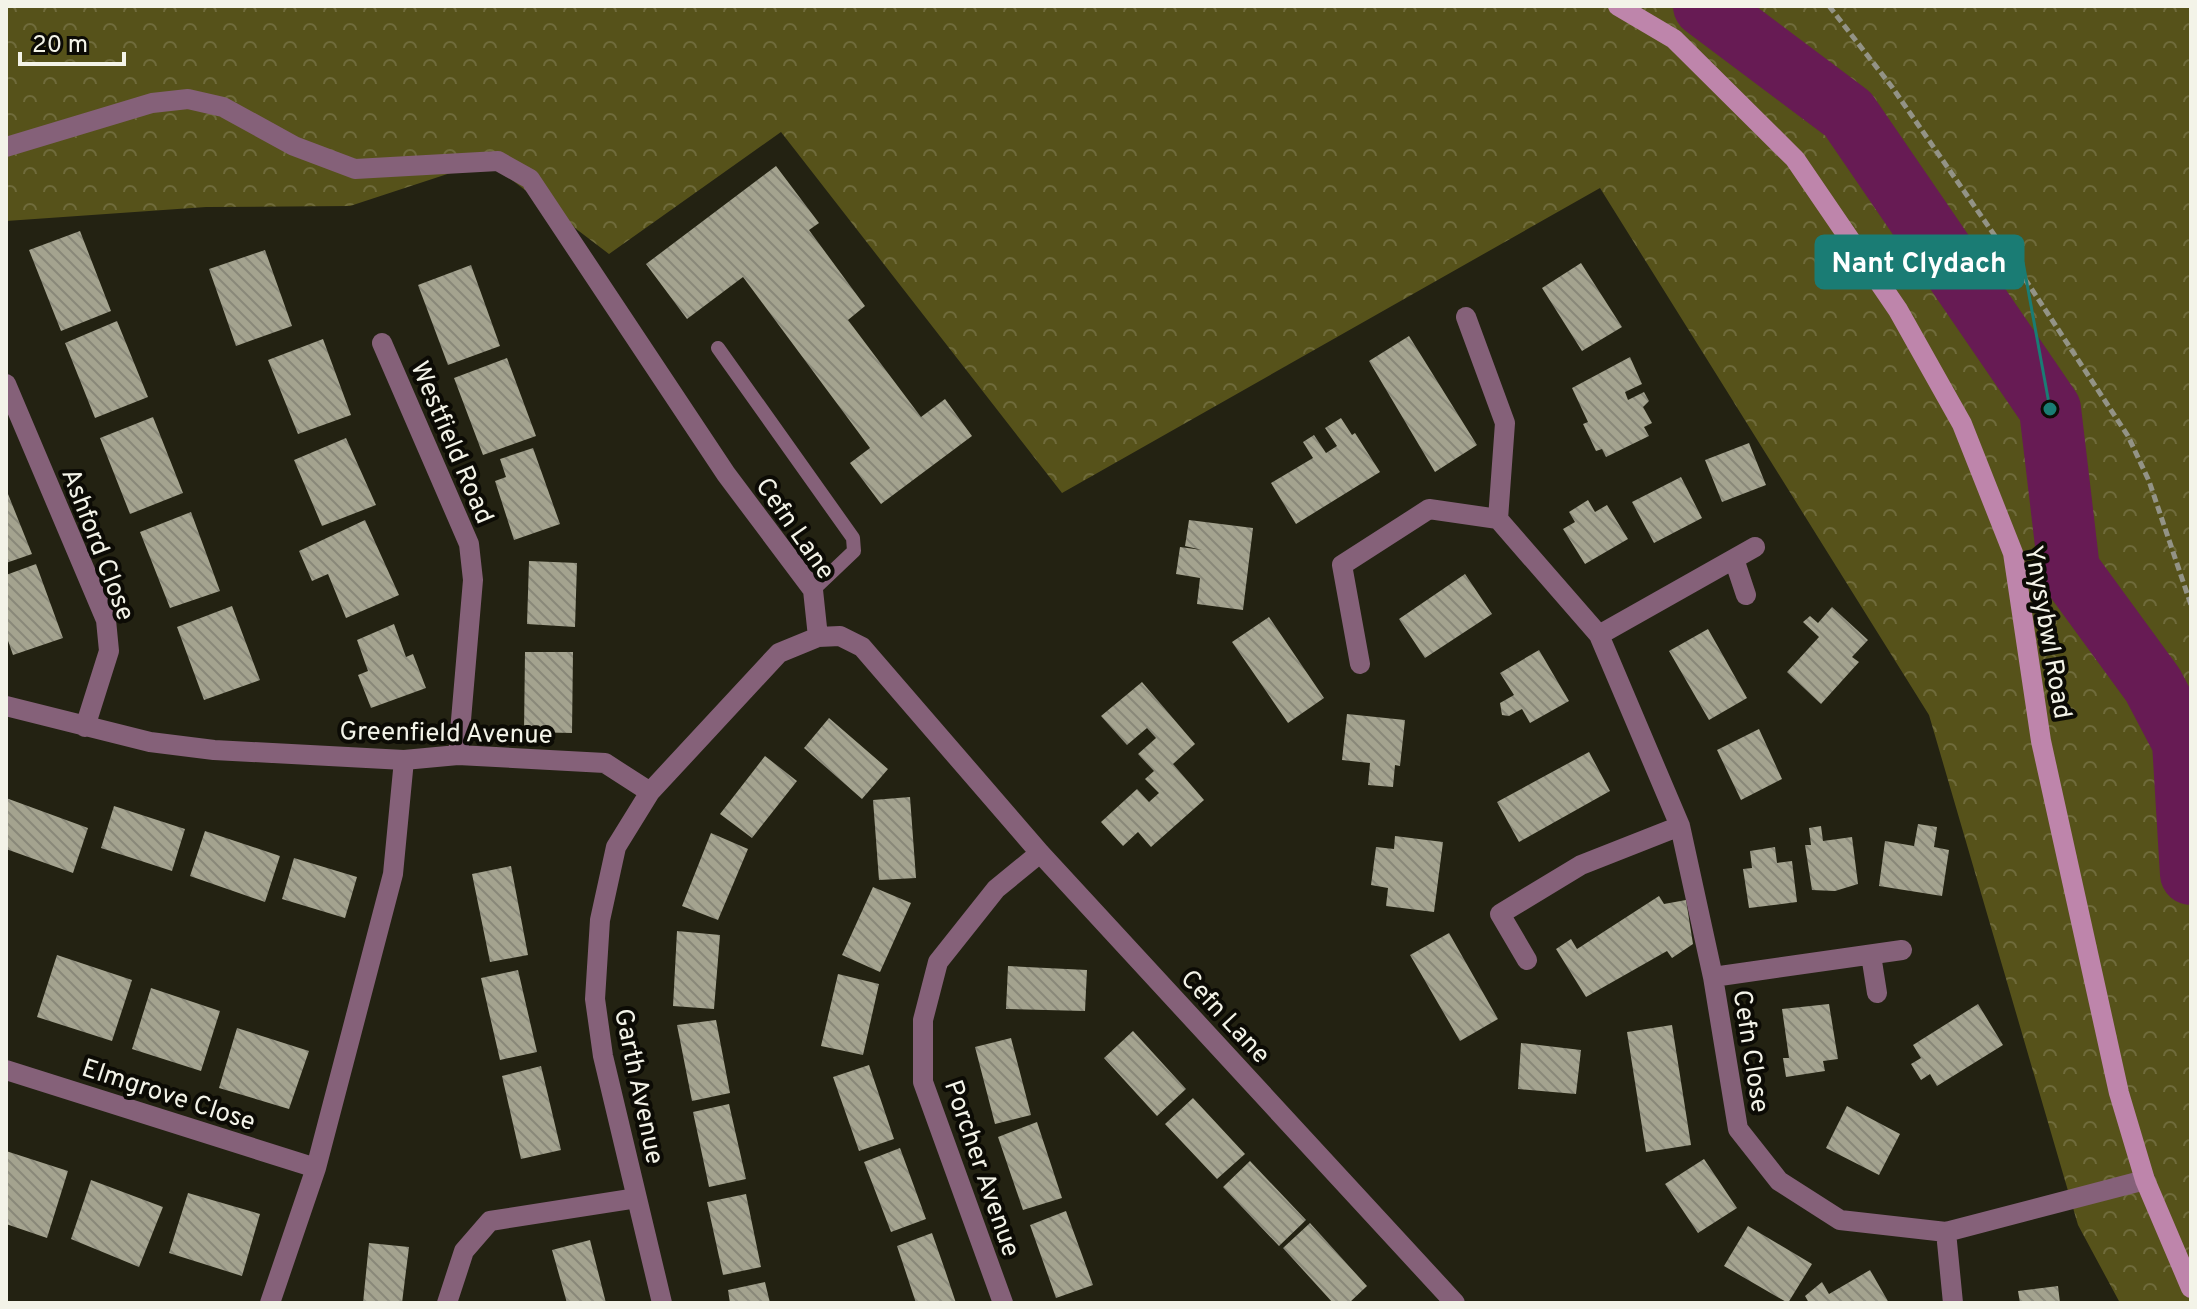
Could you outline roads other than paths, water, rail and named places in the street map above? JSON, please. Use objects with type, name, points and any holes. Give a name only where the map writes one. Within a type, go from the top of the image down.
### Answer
[{"type":"main road","name":"Ynysybwl Road","points":[[1618,6],[1674,39],[1795,159],[1898,310],[1962,424],[2013,553],[2041,741],[2119,1093],[2145,1180],[2191,1288]]},
{"type":"street","name":"Cefn Lane","points":[[6,147],[152,103],[188,99],[223,107],[294,146],[355,169],[498,161],[530,179],[726,474],[813,590],[818,637],[840,636],[862,647],[1040,853],[1455,1303]]},
{"type":"street","points":[[1360,664],[1342,565],[1429,509],[1498,519],[1505,423],[1466,317]]},
{"type":"street","name":"Westfield Road","points":[[382,343],[469,544],[473,580],[458,755]]},
{"type":"street","name":"Ashford Close","points":[[6,384],[106,620],[109,651],[85,727]]},
{"type":"street","name":"Cefn Close","points":[[1498,519],[1599,635],[1680,826],[1713,977],[1738,1129],[1779,1181],[1840,1220],[1946,1232],[2145,1180]]},
{"type":"street","points":[[1599,635],[1755,547]]},
{"type":"street","points":[[1734,559],[1746,595]]},
{"type":"street","points":[[650,792],[779,653],[818,637]]},
{"type":"street","name":"Greenfield Avenue","points":[[6,706],[150,742],[214,750],[404,760],[458,755],[605,763],[650,792]]},
{"type":"street","points":[[270,1303],[316,1168],[393,874],[404,760]]},
{"type":"street","name":"Garth Avenue","points":[[650,792],[616,847],[600,920],[595,999],[603,1056],[662,1303]]},
{"type":"street","points":[[1527,960],[1500,914],[1581,865],[1680,826]]},
{"type":"street","name":"Porcher Avenue","points":[[1003,1303],[923,1082],[923,1020],[938,962],[996,889],[1040,853]]},
{"type":"street","name":"Cefn Close","points":[[1713,977],[1902,950]]},
{"type":"street","points":[[1871,955],[1877,993]]},
{"type":"street","name":"Elmgrove Close","points":[[6,1070],[316,1168]]},
{"type":"street","points":[[447,1303],[464,1251],[490,1221],[637,1198]]},
{"type":"street","points":[[1946,1232],[1953,1303]]},
{"type":"lane","points":[[718,348],[853,538],[854,551],[813,590]]},
{"type":"waterway","points":[[1704,6],[1848,114],[2050,409],[2069,570],[2153,685],[2183,742],[2191,874]]},
{"type":"place","name":"Nant Clydach","points":[[2050,409]]}]
